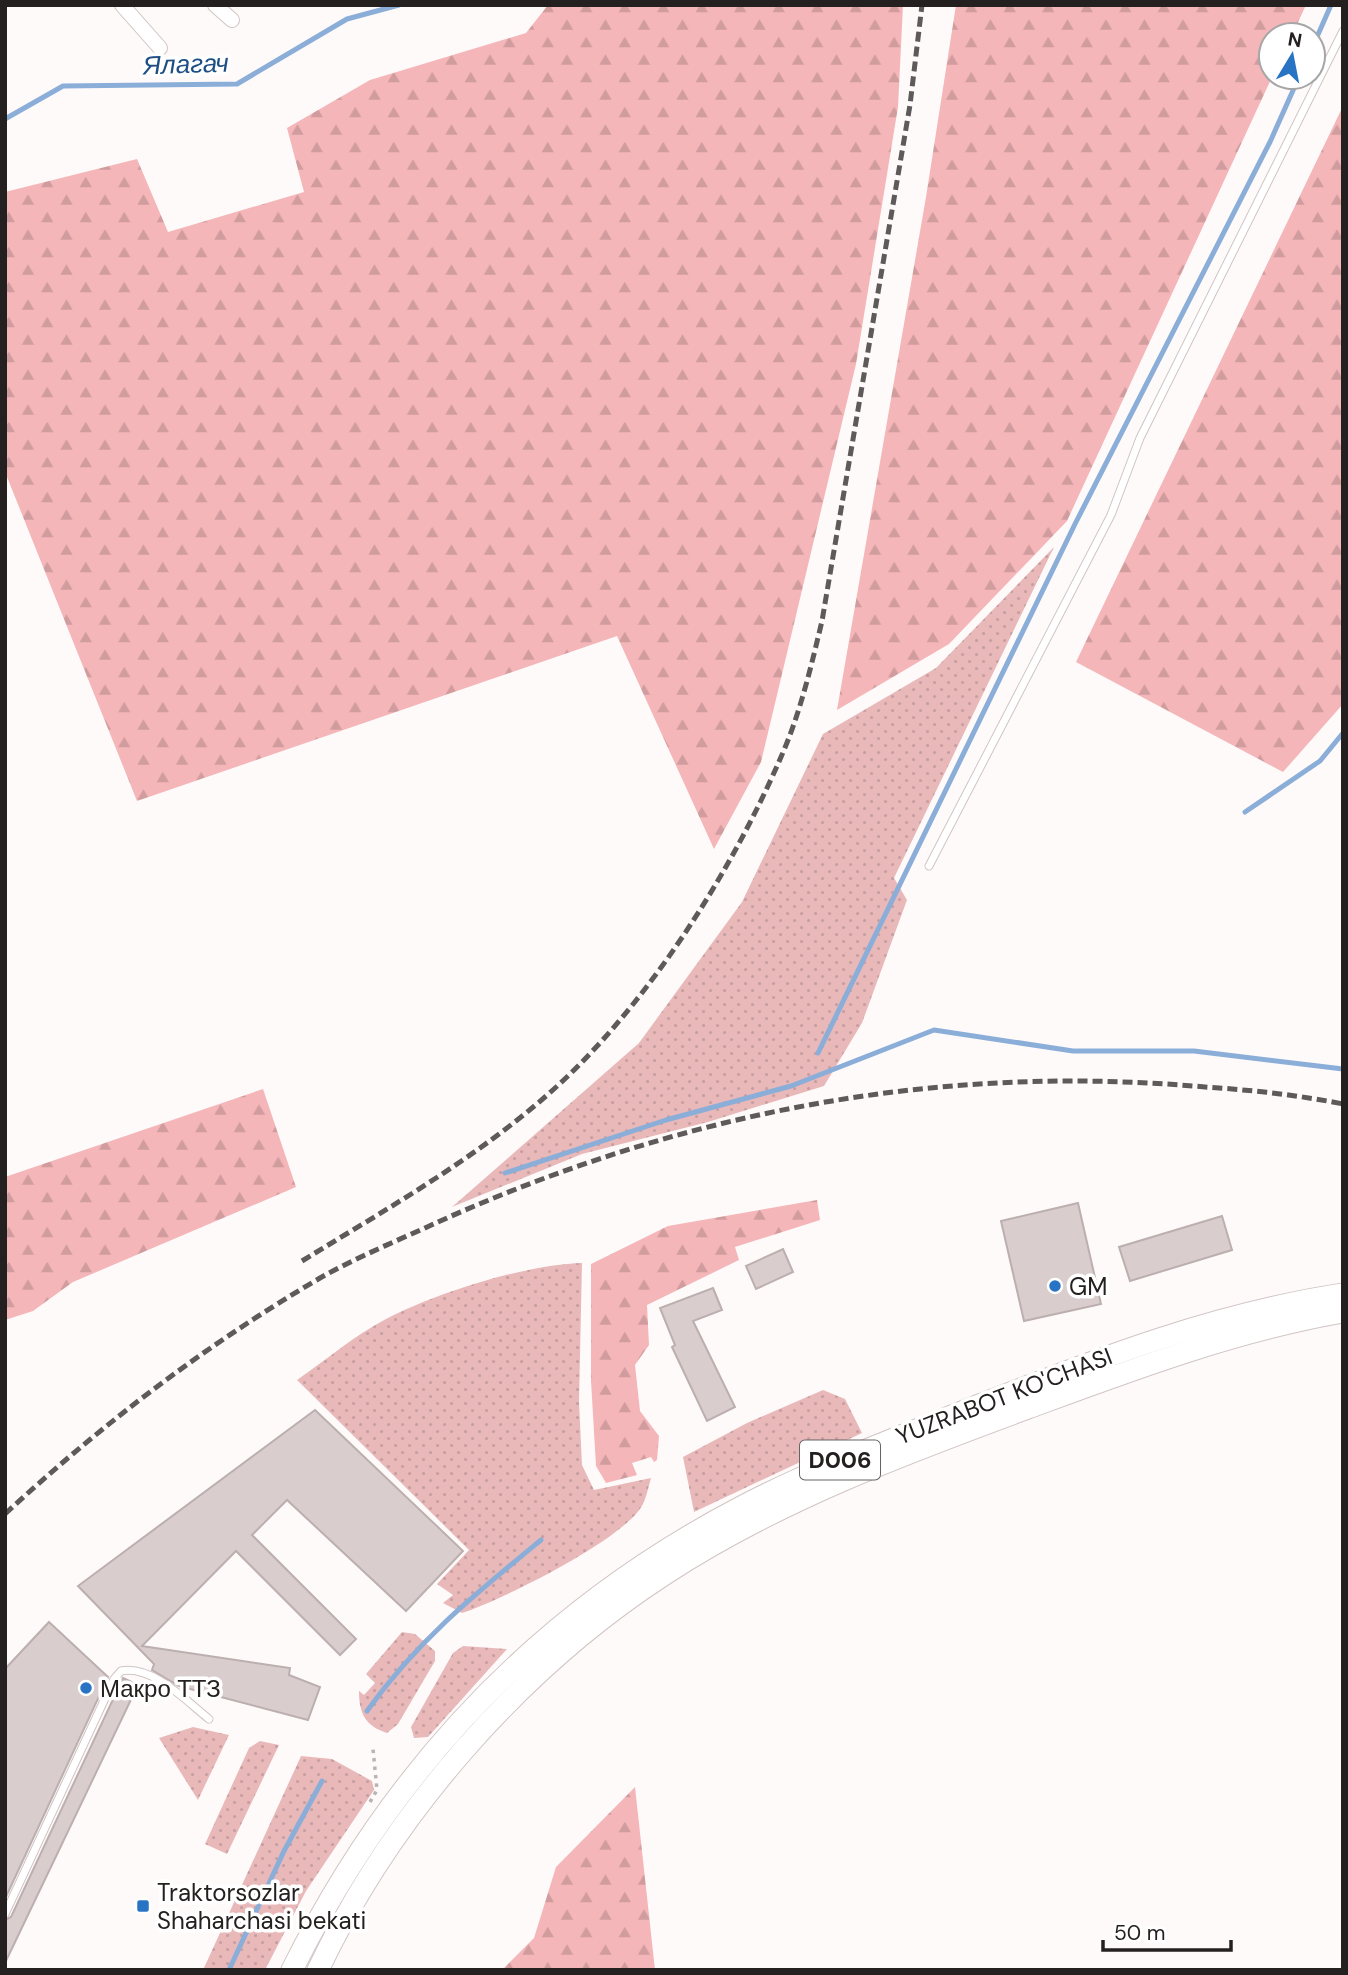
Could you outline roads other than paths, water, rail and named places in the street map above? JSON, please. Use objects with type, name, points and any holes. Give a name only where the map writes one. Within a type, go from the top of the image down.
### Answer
[{"type":"main road","name":"YUZRABOT KO'CHASI","points":[[292,1970],[358,1851],[416,1770],[495,1687],[596,1598],[686,1537],[754,1500],[901,1435],[1137,1345],[1243,1313],[1343,1294]]},
{"type":"main road","name":"YUZRABOT KO'CHASI","points":[[318,1970],[377,1861],[433,1787],[530,1683],[574,1643],[666,1573],[759,1520],[904,1455],[1109,1378],[1235,1337],[1343,1312]]},
{"type":"main road","points":[[416,1770],[433,1787]]},
{"type":"street","points":[[122,5],[160,48]]},
{"type":"street","points":[[215,5],[232,20]]},
{"type":"lane","points":[[929,866],[1111,515],[1140,438],[1343,31]]},
{"type":"lane","points":[[5,1914],[114,1679],[121,1671],[136,1671],[161,1682],[209,1719]]},
{"type":"waterway","name":"Ялагач","points":[[5,119],[63,86],[237,84],[347,19],[399,5]]},
{"type":"waterway","points":[[1324,21],[1331,5]]},
{"type":"waterway","points":[[818,1053],[1075,524],[1270,142],[1293,91]]},
{"type":"waterway","points":[[1245,812],[1320,761],[1343,733]]},
{"type":"waterway","points":[[505,1173],[666,1120],[791,1086],[934,1030],[1073,1051],[1194,1051],[1343,1069]]},
{"type":"waterway","points":[[367,1711],[427,1640],[541,1540]]},
{"type":"waterway","points":[[229,1970],[284,1851],[322,1781]]},
{"type":"railway","points":[[302,1261],[476,1151],[541,1101],[571,1073],[603,1040],[663,965],[716,884],[762,799],[794,724],[822,621],[910,105],[922,5]]},
{"type":"railway","points":[[5,1514],[117,1417],[156,1387],[236,1330],[320,1278],[438,1222],[530,1184],[623,1151],[718,1125],[813,1104],[909,1090],[1007,1082],[1105,1081],[1205,1087],[1274,1093],[1343,1104]]},
{"type":"place","name":"GM","points":[[1055,1286]]},
{"type":"place","name":"Макро ТТЗ","points":[[86,1688]]},
{"type":"place","name":"Traktorsozlar Shaharchasi bekati","points":[[143,1906]]}]
